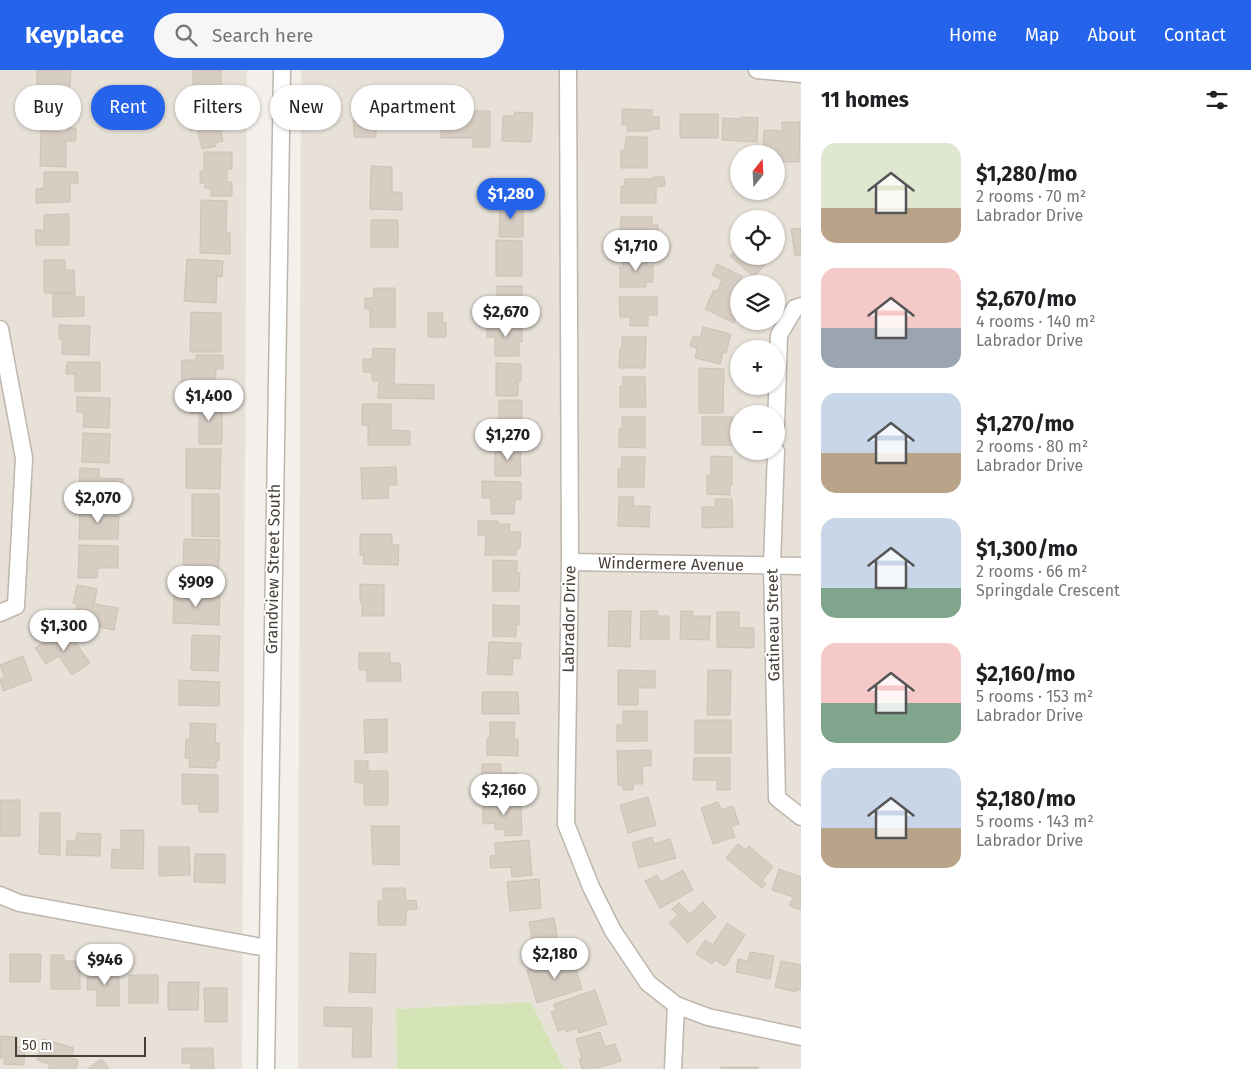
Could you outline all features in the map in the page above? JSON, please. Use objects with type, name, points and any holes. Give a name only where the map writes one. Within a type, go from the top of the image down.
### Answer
[{"type":"street","name":"Grandview Street South","points":[[266,1069],[282,70]]},
{"type":"street","name":"Labrador Drive","points":[[568,70],[570,562],[566,824],[591,888],[613,931],[648,983],[676,1005],[708,1017],[801,1037]]},
{"type":"street","points":[[757,70],[801,74]]},
{"type":"street","points":[[777,405],[779,335],[798,307]]},
{"type":"street","points":[[0,329],[24,458],[16,606],[0,613]]},
{"type":"street","name":"Gatineau Street","points":[[776,460],[772,566],[777,798],[801,817]]},
{"type":"street","name":"Windermere Avenue","points":[[570,562],[801,566]]},
{"type":"street","points":[[0,895],[19,903],[267,948]]},
{"type":"street","points":[[673,1069],[676,1005]]},
{"type":"shaded area","points":[[0,70],[247,70],[247,85],[175,85],[175,130],[247,130],[242,1069],[0,1069]]},
{"type":"shaded area","points":[[301,70],[801,70],[801,1069],[564,1069],[531,1002],[396,1009],[397,1069],[298,1069],[301,130],[341,130],[341,85],[301,85]]},
{"type":"green space","points":[[531,1002],[564,1069],[397,1069],[396,1009]]},
{"type":"building","points":[[37,70],[71,70],[70,85],[37,85]]},
{"type":"building","points":[[193,70],[221,70],[221,85],[193,85]]},
{"type":"building","points":[[622,109],[652,110],[652,117],[659,117],[659,129],[627,131],[628,125],[622,125]]},
{"type":"building","points":[[474,111],[490,111],[490,147],[473,147],[473,138],[441,138],[441,130],[474,130]]},
{"type":"building","points":[[515,112],[533,113],[531,142],[502,141],[503,116],[514,116]]},
{"type":"building","points":[[680,114],[718,114],[718,138],[680,138]]},
{"type":"building","points":[[741,117],[758,118],[757,142],[722,140],[723,118],[741,119]]},
{"type":"building","points":[[782,122],[800,122],[799,162],[785,162],[785,145],[763,145],[764,130],[782,131]]},
{"type":"building","points":[[66,130],[76,130],[76,141],[66,141],[66,167],[40,166],[41,131],[66,132]]},
{"type":"building","points":[[197,130],[221,130],[223,141],[216,143],[216,146],[202,149]]},
{"type":"building","points":[[354,130],[376,130],[376,137],[354,137]]},
{"type":"building","points":[[626,137],[647,137],[647,168],[621,168],[621,150],[625,150]]},
{"type":"building","points":[[204,152],[232,152],[232,169],[227,169],[227,182],[232,182],[232,196],[211,196],[211,188],[205,188],[205,183],[200,183],[200,171],[204,171]]},
{"type":"building","points":[[371,166],[392,167],[392,192],[402,192],[402,210],[370,209]]},
{"type":"building","points":[[44,172],[78,172],[78,183],[70,183],[70,202],[36,203],[36,189],[44,188]]},
{"type":"building","points":[[653,177],[664,177],[665,186],[656,187],[656,203],[621,203],[621,186],[624,186],[625,179],[653,179]]},
{"type":"building","points":[[488,179],[524,179],[524,196],[519,196],[519,199],[488,200]]},
{"type":"building","points":[[201,200],[227,201],[226,233],[230,233],[230,254],[200,253]]},
{"type":"building","points":[[500,203],[523,204],[523,237],[499,237]]},
{"type":"building","points":[[69,214],[69,245],[36,245],[35,230],[44,230],[44,215]]},
{"type":"building","points":[[621,217],[652,217],[652,225],[658,225],[658,239],[652,239],[652,245],[630,244],[630,237],[620,237]]},
{"type":"building","points":[[371,220],[398,220],[398,247],[371,247]]},
{"type":"building","points":[[801,228],[801,255],[795,256],[791,229]]},
{"type":"building","points":[[496,240],[522,241],[522,276],[496,276]]},
{"type":"building","points":[[623,256],[647,257],[647,266],[653,266],[653,282],[646,282],[646,287],[620,287],[620,267],[623,267]]},
{"type":"building","points":[[187,259],[223,261],[222,277],[217,276],[216,303],[184,301]]},
{"type":"building","points":[[44,260],[65,260],[65,270],[74,270],[75,293],[44,293]]},
{"type":"building","points":[[717,264],[740,275],[730,275],[730,321],[705,309],[714,290],[717,292],[722,280],[712,275]]},
{"type":"building","points":[[740,265],[765,265],[756,275],[752,275]]},
{"type":"building","points":[[497,286],[522,286],[520,313],[509,313],[506,320],[498,320]]},
{"type":"building","points":[[374,288],[395,288],[395,327],[370,327],[370,309],[365,309],[365,298],[373,298]]},
{"type":"building","points":[[53,293],[75,293],[75,297],[84,297],[84,316],[53,317]]},
{"type":"building","points":[[619,297],[657,297],[657,315],[648,315],[648,326],[630,326],[630,317],[620,317]]},
{"type":"building","points":[[191,312],[221,313],[221,352],[190,352]]},
{"type":"building","points":[[428,313],[443,313],[442,322],[446,323],[446,337],[428,337]]},
{"type":"building","points":[[487,323],[522,323],[522,342],[519,342],[519,356],[495,356],[495,337],[487,337]]},
{"type":"building","points":[[59,325],[90,326],[89,355],[62,354],[62,339],[59,339]]},
{"type":"building","points":[[703,327],[731,334],[726,353],[723,352],[720,364],[695,358],[697,348],[690,346],[693,336],[700,338]]},
{"type":"building","points":[[622,337],[646,337],[645,368],[619,368]]},
{"type":"building","points":[[373,348],[395,349],[394,384],[434,385],[434,399],[378,398],[379,381],[372,381],[372,372],[363,372],[363,359],[372,359]]},
{"type":"building","points":[[196,355],[223,355],[223,369],[216,369],[215,397],[181,396],[182,360],[196,360]]},
{"type":"building","points":[[67,362],[100,362],[100,391],[75,391],[75,374],[66,374]]},
{"type":"building","points":[[496,363],[521,364],[521,381],[518,381],[518,396],[496,396]]},
{"type":"building","points":[[699,368],[724,369],[723,413],[699,413]]},
{"type":"building","points":[[623,377],[645,377],[646,407],[620,407],[620,386],[623,386]]},
{"type":"building","points":[[77,397],[110,398],[109,428],[83,427],[84,412],[77,412]]},
{"type":"building","points":[[499,400],[522,400],[521,435],[499,435]]},
{"type":"building","points":[[191,402],[222,402],[222,444],[199,444],[199,413],[191,413]]},
{"type":"building","points":[[362,404],[391,404],[391,430],[410,431],[410,445],[368,445],[368,425],[362,425]]},
{"type":"building","points":[[622,417],[645,417],[645,448],[619,447],[619,429],[622,428]]},
{"type":"building","points":[[702,417],[730,417],[730,445],[702,445]]},
{"type":"building","points":[[83,433],[110,434],[109,463],[82,462]]},
{"type":"building","points":[[495,445],[520,445],[521,476],[495,476]]},
{"type":"building","points":[[186,449],[221,449],[220,489],[186,488]]},
{"type":"building","points":[[711,456],[730,457],[730,460],[732,460],[732,485],[730,485],[730,495],[707,494],[707,475],[711,475]]},
{"type":"building","points":[[622,457],[645,457],[644,487],[618,487],[618,469],[621,469]]},
{"type":"building","points":[[396,467],[397,485],[388,485],[389,498],[362,499],[361,468]]},
{"type":"building","points":[[80,468],[99,469],[99,478],[123,479],[122,500],[79,499]]},
{"type":"building","points":[[482,481],[521,482],[521,500],[515,499],[514,514],[491,514],[491,498],[482,498]]},
{"type":"building","points":[[192,494],[219,494],[219,537],[192,536]]},
{"type":"building","points":[[619,497],[634,497],[633,506],[650,506],[649,527],[618,526]]},
{"type":"building","points":[[715,499],[732,499],[733,527],[702,528],[702,507],[715,507]]},
{"type":"building","points":[[80,507],[104,507],[104,516],[119,516],[118,539],[79,539]]},
{"type":"building","points":[[478,521],[498,521],[498,524],[510,524],[509,532],[521,532],[520,549],[516,549],[516,555],[485,555],[486,535],[478,535]]},
{"type":"building","points":[[360,534],[392,534],[392,545],[399,545],[398,565],[363,564],[364,555],[360,555]]},
{"type":"building","points":[[184,539],[220,540],[218,581],[189,580],[190,565],[183,564]]},
{"type":"building","points":[[79,545],[118,546],[118,568],[98,568],[97,578],[78,578]]},
{"type":"building","points":[[493,560],[517,561],[517,573],[520,573],[519,591],[493,591]]},
{"type":"building","points":[[360,584],[384,585],[384,616],[362,616]]},
{"type":"building","points":[[77,585],[97,589],[94,604],[118,608],[114,630],[74,622],[77,604],[73,603]]},
{"type":"building","points":[[174,590],[220,592],[219,625],[173,623]]},
{"type":"building","points":[[493,605],[519,606],[519,625],[516,625],[516,637],[493,636]]},
{"type":"building","points":[[609,611],[631,611],[630,647],[608,646]]},
{"type":"building","points":[[641,611],[658,611],[658,616],[669,616],[669,639],[640,639]]},
{"type":"building","points":[[681,611],[693,611],[693,616],[710,616],[709,640],[680,639]]},
{"type":"building","points":[[717,612],[739,612],[739,628],[754,628],[754,648],[717,647]]},
{"type":"building","points":[[66,628],[90,663],[72,675],[59,656],[46,664],[35,648]]},
{"type":"building","points":[[192,635],[220,636],[218,671],[191,670]]},
{"type":"building","points":[[489,642],[521,643],[520,659],[513,658],[512,675],[487,674]]},
{"type":"building","points":[[359,653],[390,653],[390,663],[400,663],[401,681],[367,681],[367,670],[359,670]]},
{"type":"building","points":[[23,656],[32,680],[3,691],[0,679],[5,678],[0,665]]},
{"type":"building","points":[[618,670],[655,671],[655,688],[638,688],[638,705],[618,705]]},
{"type":"building","points":[[708,670],[731,670],[730,715],[707,715]]},
{"type":"building","points":[[179,680],[220,682],[219,706],[179,705]]},
{"type":"building","points":[[482,692],[518,692],[519,714],[482,714]]},
{"type":"building","points":[[623,711],[647,711],[647,741],[617,741],[617,725],[623,725]]},
{"type":"building","points":[[387,719],[387,752],[365,753],[364,720]]},
{"type":"building","points":[[695,720],[731,720],[731,753],[695,753]]},
{"type":"building","points":[[490,722],[515,722],[514,739],[518,739],[518,756],[487,755],[487,738],[490,738]]},
{"type":"building","points":[[190,723],[216,724],[215,743],[219,743],[219,761],[216,761],[216,768],[189,767],[190,758],[185,758],[186,739],[190,739]]},
{"type":"building","points":[[651,750],[651,766],[642,766],[643,784],[633,784],[633,790],[623,790],[623,785],[618,785],[617,751]]},
{"type":"building","points":[[694,758],[730,758],[730,790],[717,790],[717,780],[693,780]]},
{"type":"building","points":[[355,761],[368,761],[368,771],[388,771],[388,805],[364,805],[364,783],[355,782]]},
{"type":"building","points":[[482,764],[501,764],[501,773],[517,773],[516,796],[481,795]]},
{"type":"building","points":[[182,774],[218,775],[218,812],[199,812],[199,804],[182,804]]},
{"type":"building","points":[[648,797],[656,825],[628,833],[620,805]]},
{"type":"building","points":[[0,800],[20,800],[20,836],[0,836]]},
{"type":"building","points":[[483,801],[521,801],[522,835],[505,836],[505,829],[495,830],[495,823],[483,824]]},
{"type":"building","points":[[718,802],[721,810],[733,806],[739,824],[731,826],[735,837],[713,844],[701,808]]},
{"type":"building","points":[[40,813],[60,813],[60,855],[39,854]]},
{"type":"building","points":[[371,826],[399,826],[399,865],[373,864]]},
{"type":"building","points":[[121,830],[144,830],[143,869],[111,868],[112,849],[121,850]]},
{"type":"building","points":[[77,833],[101,834],[100,856],[66,855],[67,841],[76,841]]},
{"type":"building","points":[[652,837],[654,844],[670,839],[676,858],[639,868],[632,843]]},
{"type":"building","points":[[529,840],[532,875],[512,877],[511,867],[491,868],[490,856],[496,855],[495,843]]},
{"type":"building","points":[[738,844],[745,850],[749,846],[773,867],[762,881],[766,884],[762,888],[726,858]]},
{"type":"building","points":[[159,847],[189,847],[190,875],[159,876]]},
{"type":"building","points":[[195,854],[225,854],[225,883],[194,882]]},
{"type":"building","points":[[779,869],[801,877],[801,910],[789,906],[793,897],[772,890]]},
{"type":"building","points":[[683,870],[693,890],[660,908],[645,881],[657,875],[661,882]]},
{"type":"building","points":[[539,879],[541,908],[510,911],[507,882]]},
{"type":"building","points":[[383,888],[405,888],[406,901],[416,900],[417,909],[406,910],[406,925],[378,925],[378,901],[383,901]]},
{"type":"building","points":[[703,902],[716,917],[688,943],[669,923],[678,915],[672,909],[679,903],[690,914]]},
{"type":"building","points":[[554,918],[560,952],[535,956],[529,922]]},
{"type":"building","points":[[727,923],[745,935],[725,966],[715,960],[712,964],[696,954],[705,940],[713,945]]},
{"type":"building","points":[[750,952],[774,956],[770,979],[736,972],[738,959],[748,961]]},
{"type":"building","points":[[350,953],[376,954],[375,993],[349,992]]},
{"type":"building","points":[[10,954],[41,954],[40,982],[10,982]]},
{"type":"building","points":[[51,955],[64,955],[64,961],[80,961],[80,989],[51,989]]},
{"type":"building","points":[[572,956],[582,989],[537,1003],[527,970]]},
{"type":"building","points":[[781,961],[801,965],[801,990],[796,989],[796,992],[775,987]]},
{"type":"building","points":[[88,968],[119,969],[119,1006],[97,1006],[97,990],[87,990]]},
{"type":"building","points":[[129,975],[158,975],[158,1003],[129,1003]]},
{"type":"building","points":[[168,982],[199,982],[198,1010],[168,1010]]},
{"type":"building","points":[[204,988],[227,988],[227,1022],[205,1022]]},
{"type":"building","points":[[595,990],[607,1024],[579,1033],[577,1028],[566,1032],[565,1029],[558,1031],[551,1012],[556,1011],[554,1004]]},
{"type":"building","points":[[324,1007],[372,1008],[371,1057],[352,1057],[353,1027],[324,1026]]},
{"type":"building","points":[[600,1032],[605,1047],[615,1044],[621,1061],[594,1069],[582,1069],[579,1059],[582,1058],[576,1039]]},
{"type":"building","points":[[0,1036],[17,1037],[17,1047],[25,1048],[24,1065],[4,1064],[5,1058],[0,1058]]},
{"type":"building","points":[[43,1039],[74,1048],[71,1058],[78,1060],[76,1069],[48,1069],[50,1064],[37,1060]]},
{"type":"building","points":[[182,1048],[213,1048],[214,1069],[191,1069],[191,1063],[182,1063]]},
{"type":"building","points":[[102,1059],[109,1069],[87,1069]]},
{"type":"building","points":[[721,1067],[758,1067],[758,1069],[721,1069]]}]
